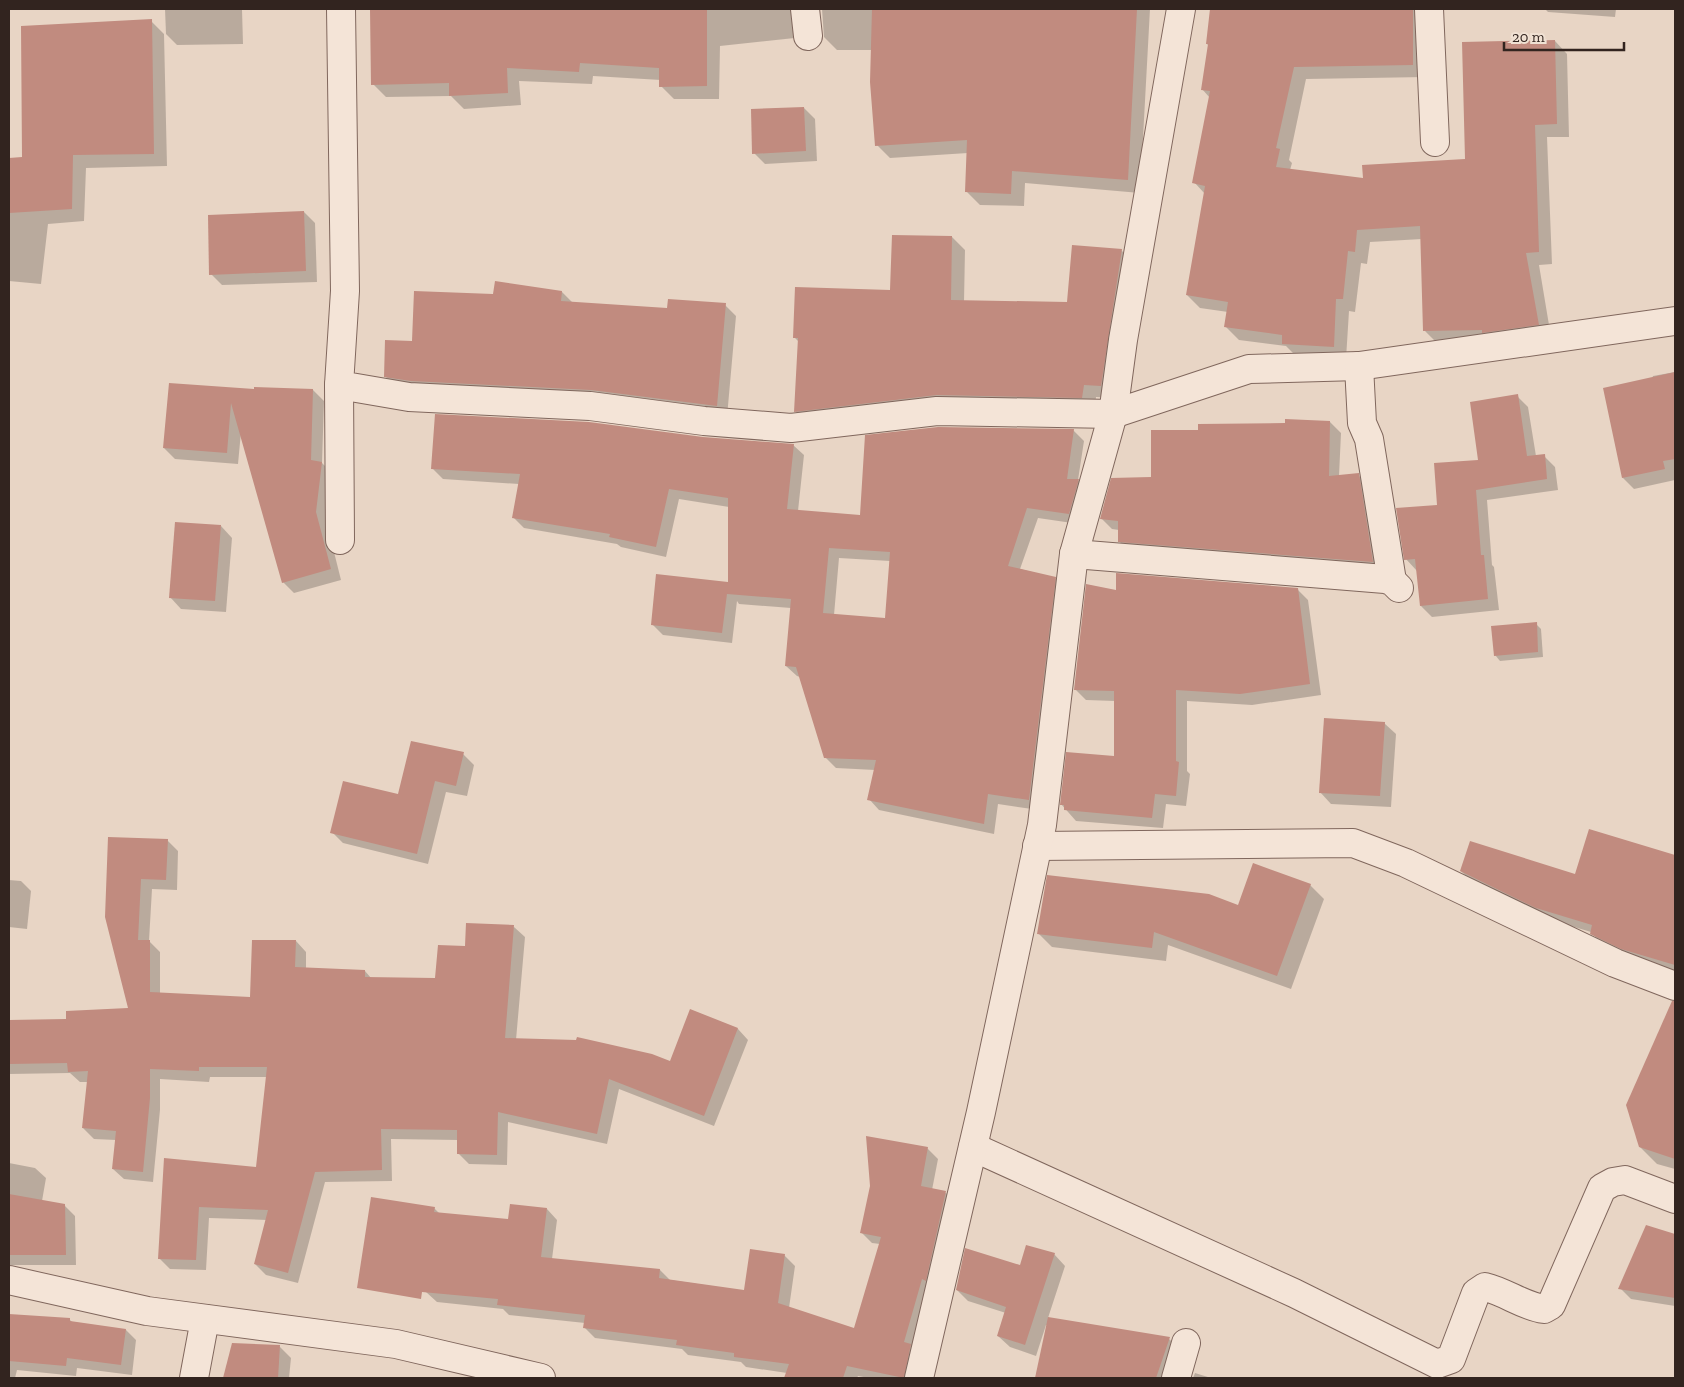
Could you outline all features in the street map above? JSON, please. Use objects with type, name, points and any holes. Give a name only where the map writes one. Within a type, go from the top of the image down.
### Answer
[{"type":"street","points":[[340,540],[339,385],[345,291],[341,9]]},
{"type":"street","points":[[805,9],[808,36]]},
{"type":"street","points":[[920,1378],[973,1147],[1042,825],[1074,554],[1113,414],[1123,340],[1181,9]]},
{"type":"street","points":[[1429,9],[1435,142]]},
{"type":"street","points":[[339,385],[409,396],[590,406],[704,421],[791,428],[937,411],[1113,414],[1249,369],[1359,366],[1675,321]]},
{"type":"street","points":[[1074,554],[1396,585],[1368,439],[1362,423],[1359,366]]},
{"type":"street","points":[[1037,846],[1353,843],[1406,863],[1615,963],[1675,986]]},
{"type":"street","points":[[973,1147],[1294,1293],[1437,1364],[1451,1359],[1476,1293],[1485,1287],[1536,1308],[1544,1309],[1551,1305],[1602,1188],[1613,1182],[1625,1180],[1675,1200]]},
{"type":"street","points":[[9,1280],[147,1311],[396,1344],[541,1378]]},
{"type":"street","points":[[194,1378],[206,1319]]},
{"type":"street","points":[[1176,1378],[1186,1343]]},
{"type":"building","points":[[370,9],[707,9],[707,86],[659,87],[659,68],[580,63],[579,72],[507,68],[508,93],[449,96],[449,83],[371,85]]},
{"type":"building","points":[[872,9],[1137,9],[1128,180],[1012,171],[1011,194],[965,192],[967,140],[875,146],[870,82]]},
{"type":"building","points":[[1210,9],[1413,9],[1413,65],[1294,67],[1276,148],[1280,149],[1276,167],[1363,178],[1362,165],[1465,159],[1462,42],[1555,40],[1557,124],[1535,125],[1539,252],[1526,253],[1539,325],[1482,333],[1482,330],[1423,331],[1420,226],[1357,230],[1355,252],[1348,251],[1343,299],[1336,299],[1334,347],[1282,344],[1282,335],[1224,327],[1228,302],[1186,295],[1205,186],[1192,183],[1210,91],[1201,90],[1208,44],[1206,44]]},
{"type":"building","points":[[152,19],[154,154],[73,155],[72,209],[9,213],[9,158],[22,157],[21,26]]},
{"type":"building","points":[[804,107],[806,151],[752,154],[751,109]]},
{"type":"building","points":[[304,211],[306,271],[209,275],[208,215]]},
{"type":"building","points":[[892,235],[952,236],[951,300],[1067,302],[1072,245],[1122,249],[1101,386],[1084,385],[1082,398],[937,395],[794,412],[798,338],[793,338],[795,287],[890,290]]},
{"type":"building","points":[[495,281],[562,291],[561,301],[667,308],[668,299],[726,303],[717,406],[591,390],[411,381],[384,377],[385,340],[412,341],[414,291],[493,294]]},
{"type":"building","points":[[1675,372],[1675,459],[1663,461],[1665,469],[1622,478],[1603,388]]},
{"type":"building","points":[[169,383],[254,389],[254,387],[313,389],[311,460],[322,462],[316,512],[331,569],[282,583],[231,403],[227,453],[163,448]]},
{"type":"building","points":[[1518,394],[1527,456],[1545,454],[1547,479],[1476,490],[1481,555],[1484,555],[1488,599],[1420,606],[1415,559],[1404,560],[1396,508],[1437,505],[1434,463],[1478,460],[1470,402]]},
{"type":"building","points":[[435,414],[589,422],[703,437],[794,444],[787,509],[860,515],[865,435],[938,427],[1074,429],[1067,479],[1079,479],[1069,514],[1027,508],[1008,566],[1056,577],[1029,800],[988,794],[984,824],[867,800],[876,760],[824,758],[796,667],[785,666],[791,599],[727,594],[728,586],[722,633],[651,625],[656,574],[728,582],[728,498],[669,489],[656,547],[609,537],[610,534],[512,518],[520,474],[431,469]],"holes":[[[829,548],[890,552],[885,618],[823,613]]]},
{"type":"building","points":[[1285,419],[1330,421],[1329,476],[1359,473],[1373,562],[1118,542],[1118,521],[1100,519],[1111,478],[1151,477],[1151,430],[1198,430],[1198,424],[1285,423]]},
{"type":"building","points":[[175,522],[221,525],[215,601],[169,598]]},
{"type":"building","points":[[1116,573],[1298,588],[1310,684],[1240,694],[1176,690],[1176,761],[1179,762],[1176,796],[1155,794],[1152,818],[1064,810],[1064,805],[1060,805],[1066,752],[1114,756],[1114,691],[1074,690],[1086,584],[1116,590]]},
{"type":"building","points":[[1537,622],[1538,652],[1494,656],[1491,626]]},
{"type":"building","points":[[1324,718],[1385,722],[1380,796],[1319,793]]},
{"type":"building","points":[[411,741],[464,752],[456,786],[435,781],[417,854],[330,833],[343,781],[398,794]]},
{"type":"building","points":[[1589,829],[1675,855],[1675,965],[1621,949],[1590,934],[1592,925],[1536,908],[1460,871],[1470,841],[1575,874]]},
{"type":"building","points":[[108,837],[168,839],[166,880],[141,879],[138,940],[150,940],[150,992],[250,997],[252,940],[296,940],[295,967],[365,970],[365,977],[435,978],[438,945],[465,946],[466,923],[514,925],[505,1038],[576,1040],[577,1037],[652,1054],[670,1061],[690,1009],[738,1028],[704,1116],[609,1079],[597,1134],[498,1112],[497,1155],[457,1154],[457,1130],[381,1129],[382,1170],[315,1172],[288,1273],[254,1264],[268,1210],[199,1207],[196,1260],[158,1259],[164,1158],[256,1167],[267,1067],[199,1067],[199,1071],[150,1069],[150,1098],[143,1172],[112,1169],[116,1131],[82,1128],[88,1071],[68,1072],[67,1063],[9,1064],[9,1020],[66,1019],[66,1011],[128,1008],[105,917]]},
{"type":"building","points":[[1253,863],[1311,884],[1277,976],[1154,932],[1152,948],[1037,934],[1047,875],[1209,894],[1238,905]]},
{"type":"building","points":[[1672,1001],[1675,1001],[1675,1159],[1639,1147],[1626,1105]]},
{"type":"building","points":[[866,1136],[928,1147],[921,1186],[946,1191],[926,1281],[922,1279],[904,1342],[911,1344],[904,1378],[847,1366],[843,1378],[784,1378],[789,1364],[734,1357],[734,1353],[676,1345],[677,1340],[583,1328],[585,1315],[497,1305],[498,1299],[422,1292],[421,1299],[357,1288],[371,1197],[435,1207],[434,1212],[508,1219],[510,1204],[547,1208],[541,1257],[660,1269],[659,1278],[744,1290],[750,1249],[785,1254],[778,1303],[854,1328],[881,1237],[860,1233],[870,1186]]},
{"type":"building","points":[[9,1194],[65,1204],[66,1255],[9,1255]]},
{"type":"building","points":[[1646,1225],[1675,1234],[1675,1298],[1618,1289]]},
{"type":"building","points":[[1026,1245],[1055,1253],[1025,1345],[997,1336],[1006,1307],[956,1290],[965,1248],[1020,1265]]},
{"type":"building","points":[[9,1314],[70,1318],[70,1321],[126,1329],[121,1365],[67,1358],[66,1366],[9,1361]]},
{"type":"building","points":[[1048,1317],[1170,1337],[1156,1378],[1035,1378]]},
{"type":"building","points":[[232,1343],[280,1345],[278,1378],[223,1378]]}]
